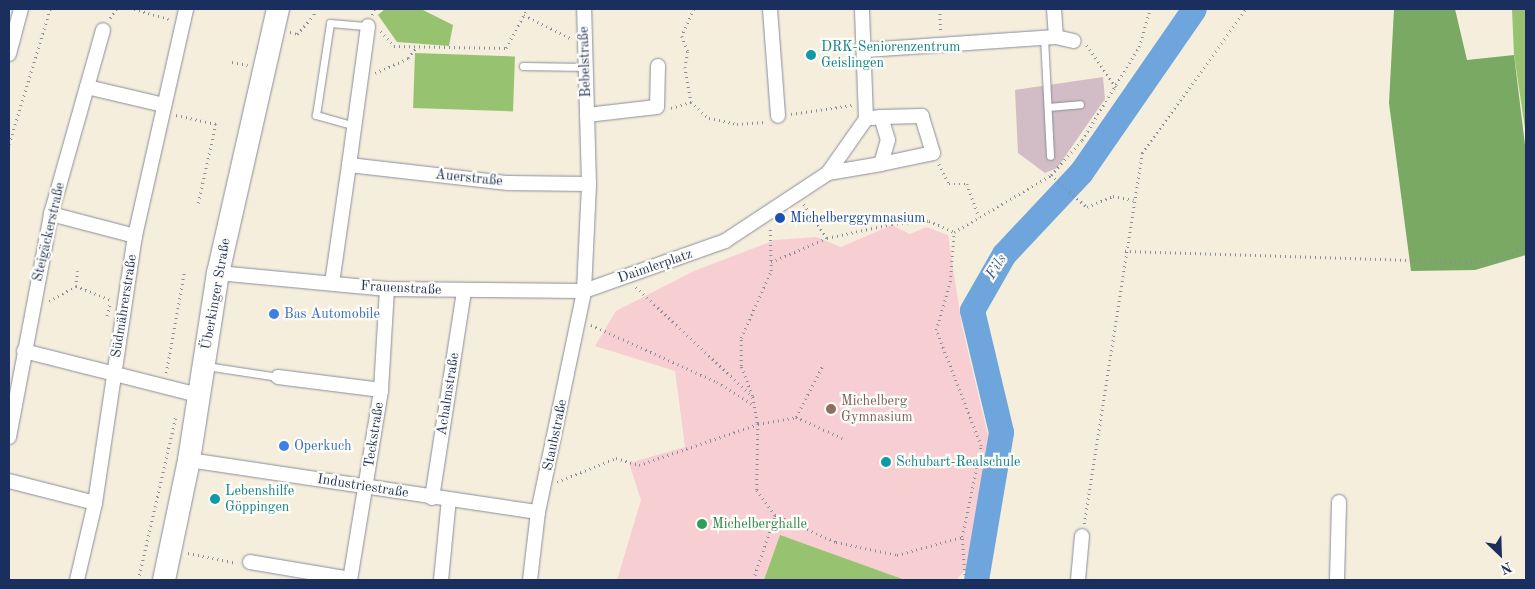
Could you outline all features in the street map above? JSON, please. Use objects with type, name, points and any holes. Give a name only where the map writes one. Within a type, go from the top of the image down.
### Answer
[{"type":"main road","name":"Überkinger Straße","points":[[164,580],[189,460],[190,393],[204,365],[218,273],[278,9]]},
{"type":"street","points":[[9,54],[21,9]]},
{"type":"street","name":"Südmährerstraße","points":[[78,580],[95,503],[135,236],[186,9]]},
{"type":"street","name":"Bebelstraße","points":[[584,9],[589,184]]},
{"type":"street","points":[[770,9],[778,116]]},
{"type":"street","points":[[828,173],[866,119],[869,102],[862,9]]},
{"type":"street","points":[[1050,37],[1054,9]]},
{"type":"street","points":[[332,283],[369,22]]},
{"type":"street","name":"Steigäckerstraße","points":[[9,437],[51,214],[103,30]]},
{"type":"street","points":[[866,50],[941,42],[1050,37],[1074,41]]},
{"type":"street","points":[[657,108],[658,66]]},
{"type":"street","points":[[87,87],[163,108]]},
{"type":"street","name":"Bebelstraße","points":[[587,115],[657,108]]},
{"type":"street","points":[[828,173],[933,153],[922,116],[866,119]]},
{"type":"street","points":[[881,117],[888,140],[881,164]]},
{"type":"street","name":"Auerstraße","points":[[349,165],[508,182],[589,184]]},
{"type":"street","name":"Daimlerplatz","points":[[584,291],[725,241],[828,173]]},
{"type":"street","points":[[584,291],[589,184]]},
{"type":"street","name":"Südmährerstraße","points":[[51,214],[135,236]]},
{"type":"street","name":"Frauenstraße","points":[[218,273],[387,289],[464,292],[584,291]]},
{"type":"street","name":"Teckstraße","points":[[350,580],[381,390],[387,289]]},
{"type":"street","name":"Staubstraße","points":[[530,580],[538,512],[584,291]]},
{"type":"street","name":"Achalmstraße","points":[[432,498],[464,292]]},
{"type":"street","name":"Südmährerstraße","points":[[24,351],[190,393]]},
{"type":"street","points":[[278,377],[381,390]]},
{"type":"street","name":"Industriestraße","points":[[189,460],[366,485],[432,498],[538,512]]},
{"type":"street","points":[[9,481],[95,503]]},
{"type":"street","points":[[441,580],[449,499]]},
{"type":"street","points":[[1336,580],[1339,502]]},
{"type":"street","points":[[1078,580],[1082,536]]},
{"type":"street","points":[[250,562],[350,580]]},
{"type":"lane","points":[[354,126],[316,115],[330,22],[369,22]]},
{"type":"lane","points":[[1050,37],[1048,108],[1050,156]]},
{"type":"lane","points":[[523,66],[586,67]]},
{"type":"lane","points":[[1048,108],[1080,104]]},
{"type":"lane","points":[[204,365],[278,377]]},
{"type":"path","points":[[9,144],[50,9]]},
{"type":"path","points":[[134,9],[183,23]]},
{"type":"path","points":[[297,34],[314,15],[313,9]]},
{"type":"path","points":[[369,22],[394,46],[506,48],[527,9]]},
{"type":"path","points":[[694,9],[682,36],[688,52],[684,67],[692,102],[709,118],[737,124],[756,124],[778,116],[869,102]]},
{"type":"path","points":[[940,9],[941,42]]},
{"type":"path","points":[[954,232],[1051,175],[1082,140],[1116,87],[1147,28],[1150,9]]},
{"type":"path","points":[[1082,536],[1125,251],[1142,153],[1246,9]]},
{"type":"path","points":[[524,14],[585,45]]},
{"type":"path","points":[[1074,41],[1085,43],[1116,87]]},
{"type":"path","points":[[361,79],[408,58],[417,47]]},
{"type":"path","points":[[657,108],[692,102]]},
{"type":"path","points":[[163,108],[216,124],[198,206]]},
{"type":"path","points":[[933,153],[949,184],[967,184],[979,217]]},
{"type":"path","points":[[1051,175],[1076,201],[1087,207],[1113,196],[1134,200]]},
{"type":"path","points":[[797,193],[827,238]]},
{"type":"path","points":[[763,215],[771,230],[771,262],[740,338],[741,366],[753,397],[758,424],[757,490],[775,515],[836,542],[897,555],[962,537]]},
{"type":"path","points":[[771,262],[827,238],[929,221],[954,232]]},
{"type":"path","points":[[954,232],[950,282],[936,330],[981,446],[962,537],[965,580]]},
{"type":"path","points":[[1125,251],[1466,262],[1499,260],[1526,245]]},
{"type":"path","points":[[76,286],[78,271]]},
{"type":"path","points":[[163,387],[184,273]]},
{"type":"path","points":[[625,277],[753,397]]},
{"type":"path","points":[[32,310],[76,286]]},
{"type":"path","points":[[76,286],[111,300]]},
{"type":"path","points":[[578,319],[717,382],[754,405]]},
{"type":"path","points":[[796,417],[823,365]]},
{"type":"path","points":[[138,580],[190,393]]},
{"type":"path","points":[[544,487],[616,458],[639,465],[758,424],[796,417],[842,438]]},
{"type":"path","points":[[752,580],[775,515]]},
{"type":"path","points":[[170,550],[250,562]]},
{"type":"shaded area","points":[[1103,77],[1105,99],[1057,168],[1045,173],[1018,153],[1015,90]]},
{"type":"shaded area","name":"Michelberg Gymnasium","points":[[892,225],[910,234],[926,227],[948,235],[962,326],[993,456],[988,546],[956,580],[617,580],[641,500],[629,463],[685,447],[675,371],[595,346],[616,311],[694,271],[775,240],[816,237],[841,247]]},
{"type":"green space","points":[[385,9],[421,9],[453,25],[449,46],[397,42],[378,15]]},
{"type":"green space","points":[[1394,9],[1455,9],[1467,60],[1514,55],[1526,153],[1526,255],[1475,270],[1411,271],[1389,103]]},
{"type":"green space","points":[[1512,9],[1526,9],[1526,135],[1514,55]]},
{"type":"green space","points":[[415,53],[515,56],[513,111],[413,108]]},
{"type":"green space","points":[[780,535],[905,580],[764,580]]},
{"type":"waterway","name":"Fils","points":[[976,580],[1001,432],[972,310],[1004,254],[1081,172],[1194,9]]},
{"type":"place","name":"DRK-Seniorenzentrum Geislingen","points":[[811,55]]},
{"type":"place","name":"Michelberggymnasium","points":[[780,218]]},
{"type":"place","name":"Bas Automobile","points":[[274,314]]},
{"type":"place","name":"Michelberg Gymnasium","points":[[831,409]]},
{"type":"place","name":"Operkuch","points":[[284,446]]},
{"type":"place","name":"Schubart-Realschule","points":[[886,462]]},
{"type":"place","name":"Lebenshilfe Göppingen","points":[[215,499]]},
{"type":"place","name":"Michelberghalle","points":[[702,524]]}]
